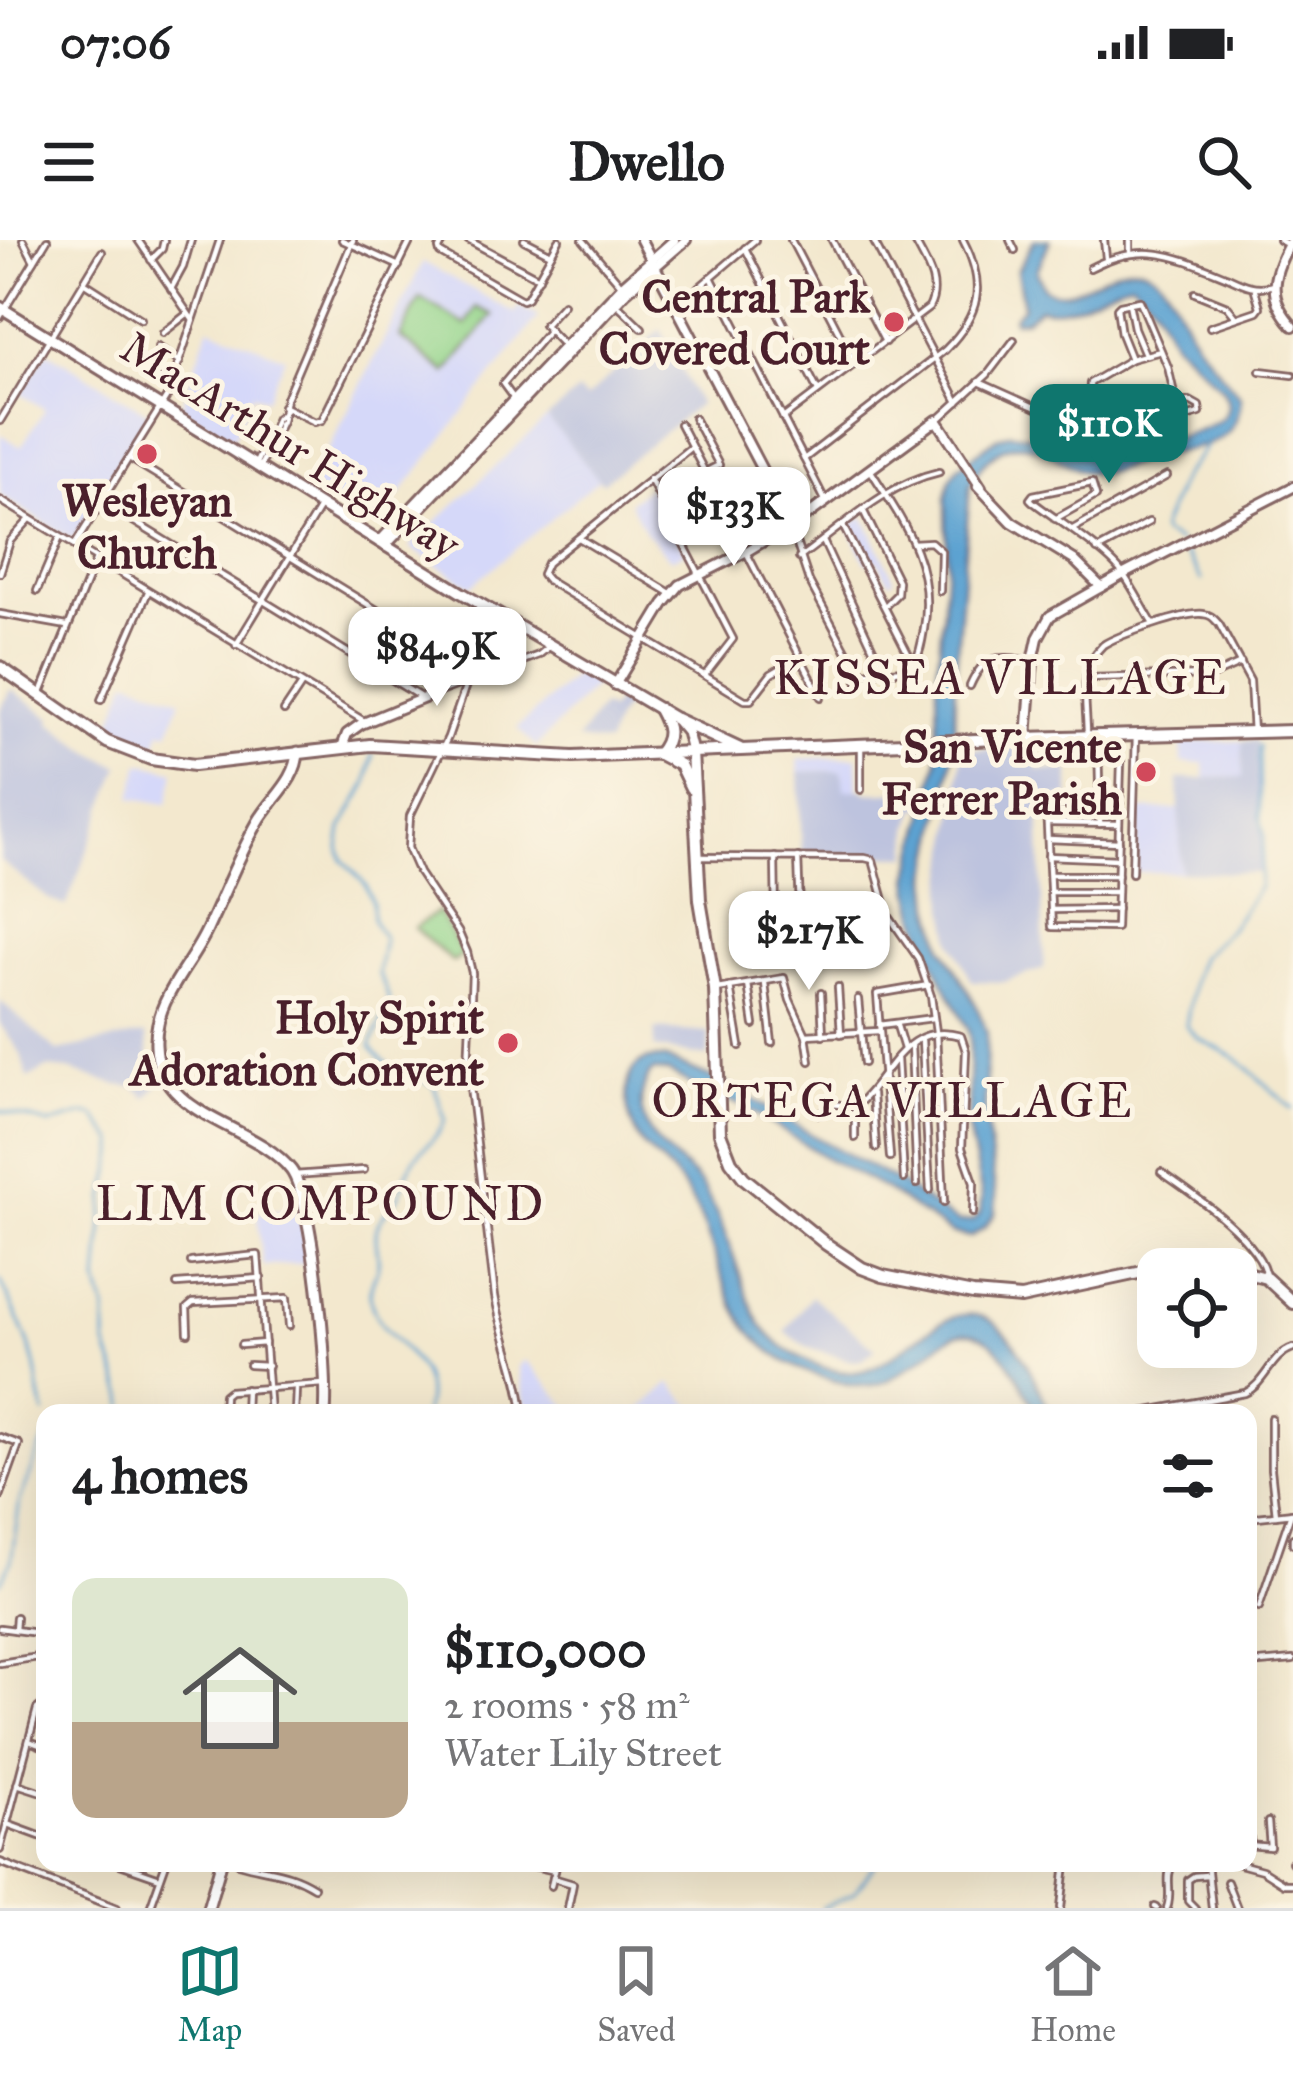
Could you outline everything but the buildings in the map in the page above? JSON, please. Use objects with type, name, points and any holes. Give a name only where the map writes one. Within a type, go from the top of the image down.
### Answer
[{"type":"highway","points":[[0,667],[95,735],[122,749],[175,764],[208,765],[342,747],[554,758],[1293,731]]},
{"type":"highway","points":[[658,709],[669,736],[658,754]]},
{"type":"highway","points":[[676,719],[742,750]]},
{"type":"highway","points":[[692,752],[700,900],[715,989],[722,1141],[745,1178],[839,1255],[883,1276],[988,1297],[1021,1298],[1137,1273]]},
{"type":"highway","points":[[694,791],[699,770],[712,752]]},
{"type":"highway","points":[[658,754],[680,765],[694,791]]},
{"type":"highway","points":[[1257,1276],[1293,1303]]},
{"type":"main road","name":"MacArthur Highway","points":[[1,312],[676,719]]},
{"type":"main road","points":[[676,719],[687,732],[692,752]]},
{"type":"main road","points":[[298,752],[294,771],[260,817],[200,944],[166,998],[156,1039],[161,1070],[182,1098],[273,1154],[294,1175],[302,1192],[325,1404]]},
{"type":"main road","points":[[208,1908],[218,1872]]},
{"type":"street","points":[[23,240],[34,261]]},
{"type":"street","points":[[1,312],[47,240]]},
{"type":"street","points":[[137,240],[194,322]]},
{"type":"street","points":[[151,260],[164,240]]},
{"type":"street","points":[[171,289],[191,240]]},
{"type":"street","points":[[74,546],[171,387],[220,240]]},
{"type":"street","points":[[342,240],[399,266]]},
{"type":"street","points":[[283,406],[315,422],[322,420],[411,240]]},
{"type":"street","points":[[444,240],[439,251],[525,300],[559,240]]},
{"type":"street","points":[[468,240],[539,278]]},
{"type":"street","points":[[524,240],[551,254]]},
{"type":"street","points":[[583,240],[624,289]]},
{"type":"street","points":[[640,240],[791,525],[799,558],[858,673],[859,686]]},
{"type":"street","points":[[382,544],[674,240]]},
{"type":"street","points":[[653,262],[686,240]]},
{"type":"street","points":[[676,307],[754,240]]},
{"type":"street","points":[[791,240],[855,364]]},
{"type":"street","points":[[832,240],[885,342]]},
{"type":"street","points":[[873,240],[958,402]]},
{"type":"street","points":[[783,418],[915,320],[932,302],[935,286],[914,240]]},
{"type":"street","points":[[804,459],[958,335],[977,297],[977,272],[963,240]]},
{"type":"street","points":[[1010,240],[1015,250]]},
{"type":"street","points":[[1104,240],[1106,259]]},
{"type":"street","points":[[1130,240],[1130,252]]},
{"type":"street","points":[[257,467],[352,242]]},
{"type":"street","points":[[1288,243],[1274,285],[1281,310],[1293,326]]},
{"type":"street","points":[[745,248],[818,392]]},
{"type":"street","points":[[1090,268],[1130,252],[1156,251],[1255,288],[1274,285]]},
{"type":"street","points":[[0,421],[102,252]]},
{"type":"street","points":[[711,277],[826,502]]},
{"type":"street","points":[[83,282],[141,319]]},
{"type":"street","points":[[1210,327],[1259,310],[1255,288]]},
{"type":"street","points":[[470,452],[514,399],[624,289]]},
{"type":"street","points":[[1195,293],[1229,307],[1236,318]]},
{"type":"street","points":[[616,302],[642,328]]},
{"type":"street","points":[[1129,303],[1145,355]]},
{"type":"street","points":[[1131,358],[1117,308],[1143,303],[1176,402]]},
{"type":"street","points":[[563,304],[544,325],[567,349]]},
{"type":"street","points":[[164,332],[188,313]]},
{"type":"street","points":[[514,399],[503,384],[549,330]]},
{"type":"street","points":[[615,685],[672,594],[685,582],[791,525],[871,470],[958,402],[1014,340]]},
{"type":"street","points":[[158,347],[180,362]]},
{"type":"street","points":[[1073,424],[1089,406],[1090,383],[1131,358],[1161,351]]},
{"type":"street","points":[[135,365],[171,387]]},
{"type":"street","points":[[1260,370],[1293,375]]},
{"type":"street","points":[[979,382],[1090,434],[1200,413],[1199,406],[1190,401],[1124,412],[1089,406]]},
{"type":"street","points":[[694,418],[719,465],[705,472]]},
{"type":"street","points":[[937,420],[960,459],[1012,522],[1074,560],[1101,587]]},
{"type":"street","points":[[680,424],[821,697]]},
{"type":"street","points":[[691,447],[542,571],[547,580],[742,700],[749,701],[771,674],[800,657]]},
{"type":"street","points":[[129,458],[452,656]]},
{"type":"street","points":[[858,673],[907,670],[914,665],[927,594],[923,566],[871,470]]},
{"type":"street","points":[[799,558],[886,494],[939,472]]},
{"type":"street","points":[[1071,531],[1167,476]]},
{"type":"street","points":[[650,479],[734,639],[705,675]]},
{"type":"street","points":[[1055,519],[1094,497],[1092,483],[1030,498],[1055,519],[1097,550],[1124,574],[1154,625]]},
{"type":"street","points":[[1027,738],[1033,661],[1046,620],[1293,487]]},
{"type":"street","points":[[0,500],[365,722]]},
{"type":"street","points":[[102,502],[425,697]]},
{"type":"street","points":[[236,646],[321,506]]},
{"type":"street","points":[[862,510],[898,580],[897,594],[884,606]]},
{"type":"street","points":[[0,573],[3,547],[30,519]]},
{"type":"street","points":[[1097,550],[1149,522]]},
{"type":"street","points":[[843,525],[914,665]]},
{"type":"street","points":[[37,591],[60,537]]},
{"type":"street","points":[[578,537],[672,594]]},
{"type":"street","points":[[823,541],[884,672]]},
{"type":"street","points":[[912,543],[931,542],[940,551],[940,592]]},
{"type":"street","points":[[40,696],[96,560]]},
{"type":"street","points":[[101,700],[148,592]]},
{"type":"street","points":[[425,697],[482,605]]},
{"type":"street","points":[[0,614],[67,626]]},
{"type":"street","points":[[1100,824],[1087,678],[1091,660],[1103,645],[1154,625],[1207,615],[1222,628],[1252,685],[1253,733]]},
{"type":"street","points":[[342,747],[347,734],[365,722],[539,655],[550,646]]},
{"type":"street","points":[[970,686],[990,659],[1033,661]]},
{"type":"street","points":[[1087,678],[1205,676],[1241,663]]},
{"type":"street","points":[[467,682],[442,750],[410,816],[407,848],[459,933],[472,974],[468,1070],[495,1296],[522,1404]]},
{"type":"street","points":[[284,711],[302,685]]},
{"type":"street","points":[[1132,873],[1136,735]]},
{"type":"street","points":[[861,744],[861,790]]},
{"type":"street","points":[[1100,805],[1046,806],[1052,927],[1116,928],[1121,762]]},
{"type":"street","points":[[1047,824],[1119,824]]},
{"type":"street","points":[[1048,839],[1119,842]]},
{"type":"street","points":[[1048,856],[1118,859]]},
{"type":"street","points":[[698,857],[873,860],[888,915],[918,958],[929,986],[944,1202]]},
{"type":"street","points":[[775,857],[776,921]]},
{"type":"street","points":[[798,857],[802,963]]},
{"type":"street","points":[[1049,875],[1118,875]]},
{"type":"street","points":[[1050,892],[1117,892]]},
{"type":"street","points":[[1051,910],[1117,909]]},
{"type":"street","points":[[715,989],[782,977],[806,1035],[810,1061]]},
{"type":"street","points":[[765,982],[772,1043]]},
{"type":"street","points":[[748,984],[754,1024]]},
{"type":"street","points":[[890,1157],[877,994],[929,986]]},
{"type":"street","points":[[730,987],[740,1046]]},
{"type":"street","points":[[838,987],[841,1034]]},
{"type":"street","points":[[821,993],[823,1035]]},
{"type":"street","points":[[858,999],[864,1063]]},
{"type":"street","points":[[806,1035],[861,1032],[934,1018]]},
{"type":"street","points":[[896,1024],[908,1047],[917,1184]]},
{"type":"street","points":[[820,1114],[832,1104],[855,1107],[872,1093],[896,1056],[922,1038],[935,1032],[956,1034],[964,1040],[962,1148],[974,1182],[973,1213]]},
{"type":"street","points":[[922,1038],[930,1190]]},
{"type":"street","points":[[896,1056],[904,1179]]},
{"type":"street","points":[[872,1093],[876,1148]]},
{"type":"street","points":[[855,1107],[855,1138]]},
{"type":"street","points":[[294,1175],[364,1170]]},
{"type":"street","points":[[1161,1172],[1233,1227],[1263,1264],[1266,1279]]},
{"type":"street","points":[[191,1262],[259,1255],[270,1404]]},
{"type":"street","points":[[177,1284],[261,1278]]},
{"type":"street","points":[[188,1333],[191,1304],[287,1298],[289,1326]]},
{"type":"street","points":[[241,1345],[266,1343]]},
{"type":"street","points":[[1181,1404],[1251,1390],[1279,1354],[1293,1348]]},
{"type":"street","points":[[249,1365],[268,1366]]},
{"type":"street","points":[[224,1404],[225,1393],[326,1384]]},
{"type":"street","points":[[295,1404],[296,1386]]},
{"type":"street","points":[[245,1404],[246,1389]]},
{"type":"street","points":[[1271,1418],[1276,1515]]},
{"type":"street","points":[[0,1437],[19,1444],[0,1497]]},
{"type":"street","points":[[1257,1517],[1292,1513],[1259,1607]]},
{"type":"street","points":[[15,1630],[16,1617]]},
{"type":"street","points":[[0,1628],[36,1633]]},
{"type":"street","points":[[0,1663],[36,1657]]},
{"type":"street","points":[[1257,1663],[1293,1660]]},
{"type":"street","points":[[0,1850],[36,1720]]},
{"type":"street","points":[[28,1741],[36,1744]]},
{"type":"street","points":[[17,1784],[36,1790]]},
{"type":"street","points":[[1257,1846],[1270,1847],[1268,1822]]},
{"type":"street","points":[[7,1824],[36,1835]]},
{"type":"street","points":[[0,1862],[117,1908]]},
{"type":"street","points":[[1257,1869],[1272,1883],[1293,1884]]},
{"type":"street","points":[[143,1872],[160,1878]]},
{"type":"street","points":[[149,1908],[162,1872]]},
{"type":"street","points":[[266,1872],[294,1875],[314,1887]]},
{"type":"street","points":[[539,1872],[574,1884],[568,1908]]},
{"type":"street","points":[[553,1879],[555,1872]]},
{"type":"street","points":[[1061,1908],[1065,1872]]},
{"type":"street","points":[[1167,1908],[1169,1872]]},
{"type":"street","points":[[1196,1908],[1189,1901],[1188,1880],[1207,1875],[1212,1908]]},
{"type":"street","points":[[1227,1882],[1237,1908]]},
{"type":"shaded area","points":[[423,262],[515,313],[519,306],[538,317],[375,526],[310,486]]},
{"type":"shaded area","points":[[209,327],[285,357],[267,399],[252,394],[233,439],[181,408]]},
{"type":"shaded area","points":[[661,329],[699,404],[602,483],[547,418],[578,391],[586,398]]},
{"type":"shaded area","points":[[47,351],[150,414],[72,540],[0,495],[0,434],[21,447],[45,409],[21,394]]},
{"type":"shaded area","points":[[547,418],[599,479],[471,586],[409,547]]},
{"type":"shaded area","points":[[650,486],[685,552],[671,559],[646,533],[629,502]]},
{"type":"shaded area","points":[[864,516],[894,579],[890,582],[877,559],[866,563],[848,526]]},
{"type":"shaded area","points":[[578,673],[596,684],[536,747],[517,728]]},
{"type":"shaded area","points":[[128,679],[181,699],[169,732],[161,730],[156,745],[110,728]]},
{"type":"shaded area","points":[[11,689],[90,752],[120,766],[66,906],[50,900],[0,861],[0,710]]},
{"type":"shaded area","points":[[619,699],[628,704],[607,744],[577,740],[602,706],[609,711]]},
{"type":"shaded area","points":[[1257,740],[1261,873],[1181,872],[1178,779],[1243,777],[1242,741]]},
{"type":"shaded area","points":[[1242,741],[1243,777],[1205,778],[1204,763],[1182,763],[1181,742]]},
{"type":"shaded area","points":[[1037,747],[1038,770],[1070,770],[1070,797],[1039,798],[1044,969],[1003,982],[972,981],[952,942],[945,888],[963,750]]},
{"type":"shaded area","points":[[857,757],[858,790],[843,790],[842,771],[799,772],[798,759]]},
{"type":"shaded area","points":[[140,763],[175,771],[168,804],[132,798]]},
{"type":"shaded area","points":[[842,771],[844,790],[930,790],[925,808],[917,807],[910,828],[909,856],[802,855],[799,772]]},
{"type":"shaded area","points":[[1179,809],[1181,872],[1136,872],[1138,810]]},
{"type":"shaded area","points":[[0,1001],[57,1051],[146,1034],[158,1085],[147,1098],[135,1087],[68,1070],[47,1068],[28,1079],[21,1054],[0,1024]]},
{"type":"shaded area","points":[[655,1029],[709,1033],[708,1057],[654,1048]]},
{"type":"shaded area","points":[[300,1209],[310,1263],[263,1266],[257,1213]]},
{"type":"shaded area","points":[[811,1296],[876,1349],[852,1361],[806,1346],[785,1332]]},
{"type":"shaded area","points":[[525,1360],[566,1404],[525,1404],[518,1366]]},
{"type":"shaded area","points":[[671,1383],[690,1404],[647,1404]]},
{"type":"green space","points":[[420,298],[466,325],[476,307],[493,315],[446,373],[400,337]]},
{"type":"green space","points":[[438,911],[463,955],[453,962],[414,928]]},
{"type":"water","points":[[1034,240],[1050,240],[1037,271],[1044,288],[1058,292],[1083,287],[1121,268],[1148,270],[1170,292],[1195,339],[1241,397],[1232,427],[1201,447],[1095,473],[1032,446],[1010,446],[991,457],[970,485],[954,751],[929,876],[943,947],[987,1033],[985,1111],[995,1214],[971,1237],[951,1233],[742,1105],[708,1094],[668,1072],[650,1074],[641,1102],[656,1140],[705,1191],[756,1316],[780,1344],[823,1367],[857,1372],[876,1366],[949,1319],[967,1314],[985,1318],[1019,1350],[1047,1404],[1032,1404],[1007,1360],[985,1338],[972,1333],[953,1336],[894,1377],[873,1385],[832,1380],[781,1359],[755,1336],[737,1311],[702,1222],[686,1192],[638,1138],[626,1098],[631,1073],[639,1064],[666,1059],[729,1085],[959,1222],[973,1221],[980,1213],[982,1196],[968,1128],[968,1029],[924,937],[910,878],[938,759],[937,676],[950,480],[958,467],[1009,433],[1040,436],[1104,458],[1203,428],[1223,417],[1228,407],[1223,390],[1174,342],[1152,301],[1132,282],[1076,305],[1039,308],[1027,319],[1015,321],[1023,306],[1017,271]]},
{"type":"waterway","points":[[1178,542],[1161,528],[1181,479],[1206,446]]},
{"type":"waterway","points":[[1182,548],[1202,580]]},
{"type":"waterway","points":[[1259,746],[1264,834],[1259,887],[1230,929],[1200,958],[1186,1026],[1198,1038],[1236,1058],[1293,1109]]},
{"type":"waterway","points":[[373,755],[367,784],[342,828],[339,848],[343,860],[366,885],[373,921],[384,939],[378,973],[389,1001],[371,1046],[391,1066],[434,1085],[445,1119],[412,1163],[398,1197],[378,1223],[378,1265],[370,1292],[381,1323],[423,1376],[425,1404]]},
{"type":"waterway","points":[[0,1111],[50,1124],[85,1114],[95,1116],[115,1142],[98,1282],[106,1311],[106,1343],[125,1404]]},
{"type":"waterway","points":[[0,1280],[33,1355],[42,1404]]},
{"type":"waterway","points":[[0,1583],[11,1562],[20,1500],[36,1460]]},
{"type":"waterway","points":[[822,1908],[854,1893],[869,1872]]},
{"type":"place","name":"Central Park Covered Court","points":[[894,322]]},
{"type":"place","name":"Wesleyan Church","points":[[147,454]]},
{"type":"place","name":"San Vicente Ferrer Parish","points":[[1146,772]]},
{"type":"place","name":"Holy Spirit Adoration Convent","points":[[508,1043]]},
{"type":"district","name":"KISSEA VILLAGE","points":[[1001,677]]},
{"type":"district","name":"ORTEGA VILLAGE","points":[[893,1100]]},
{"type":"district","name":"LIM COMPOUND","points":[[321,1203]]}]
